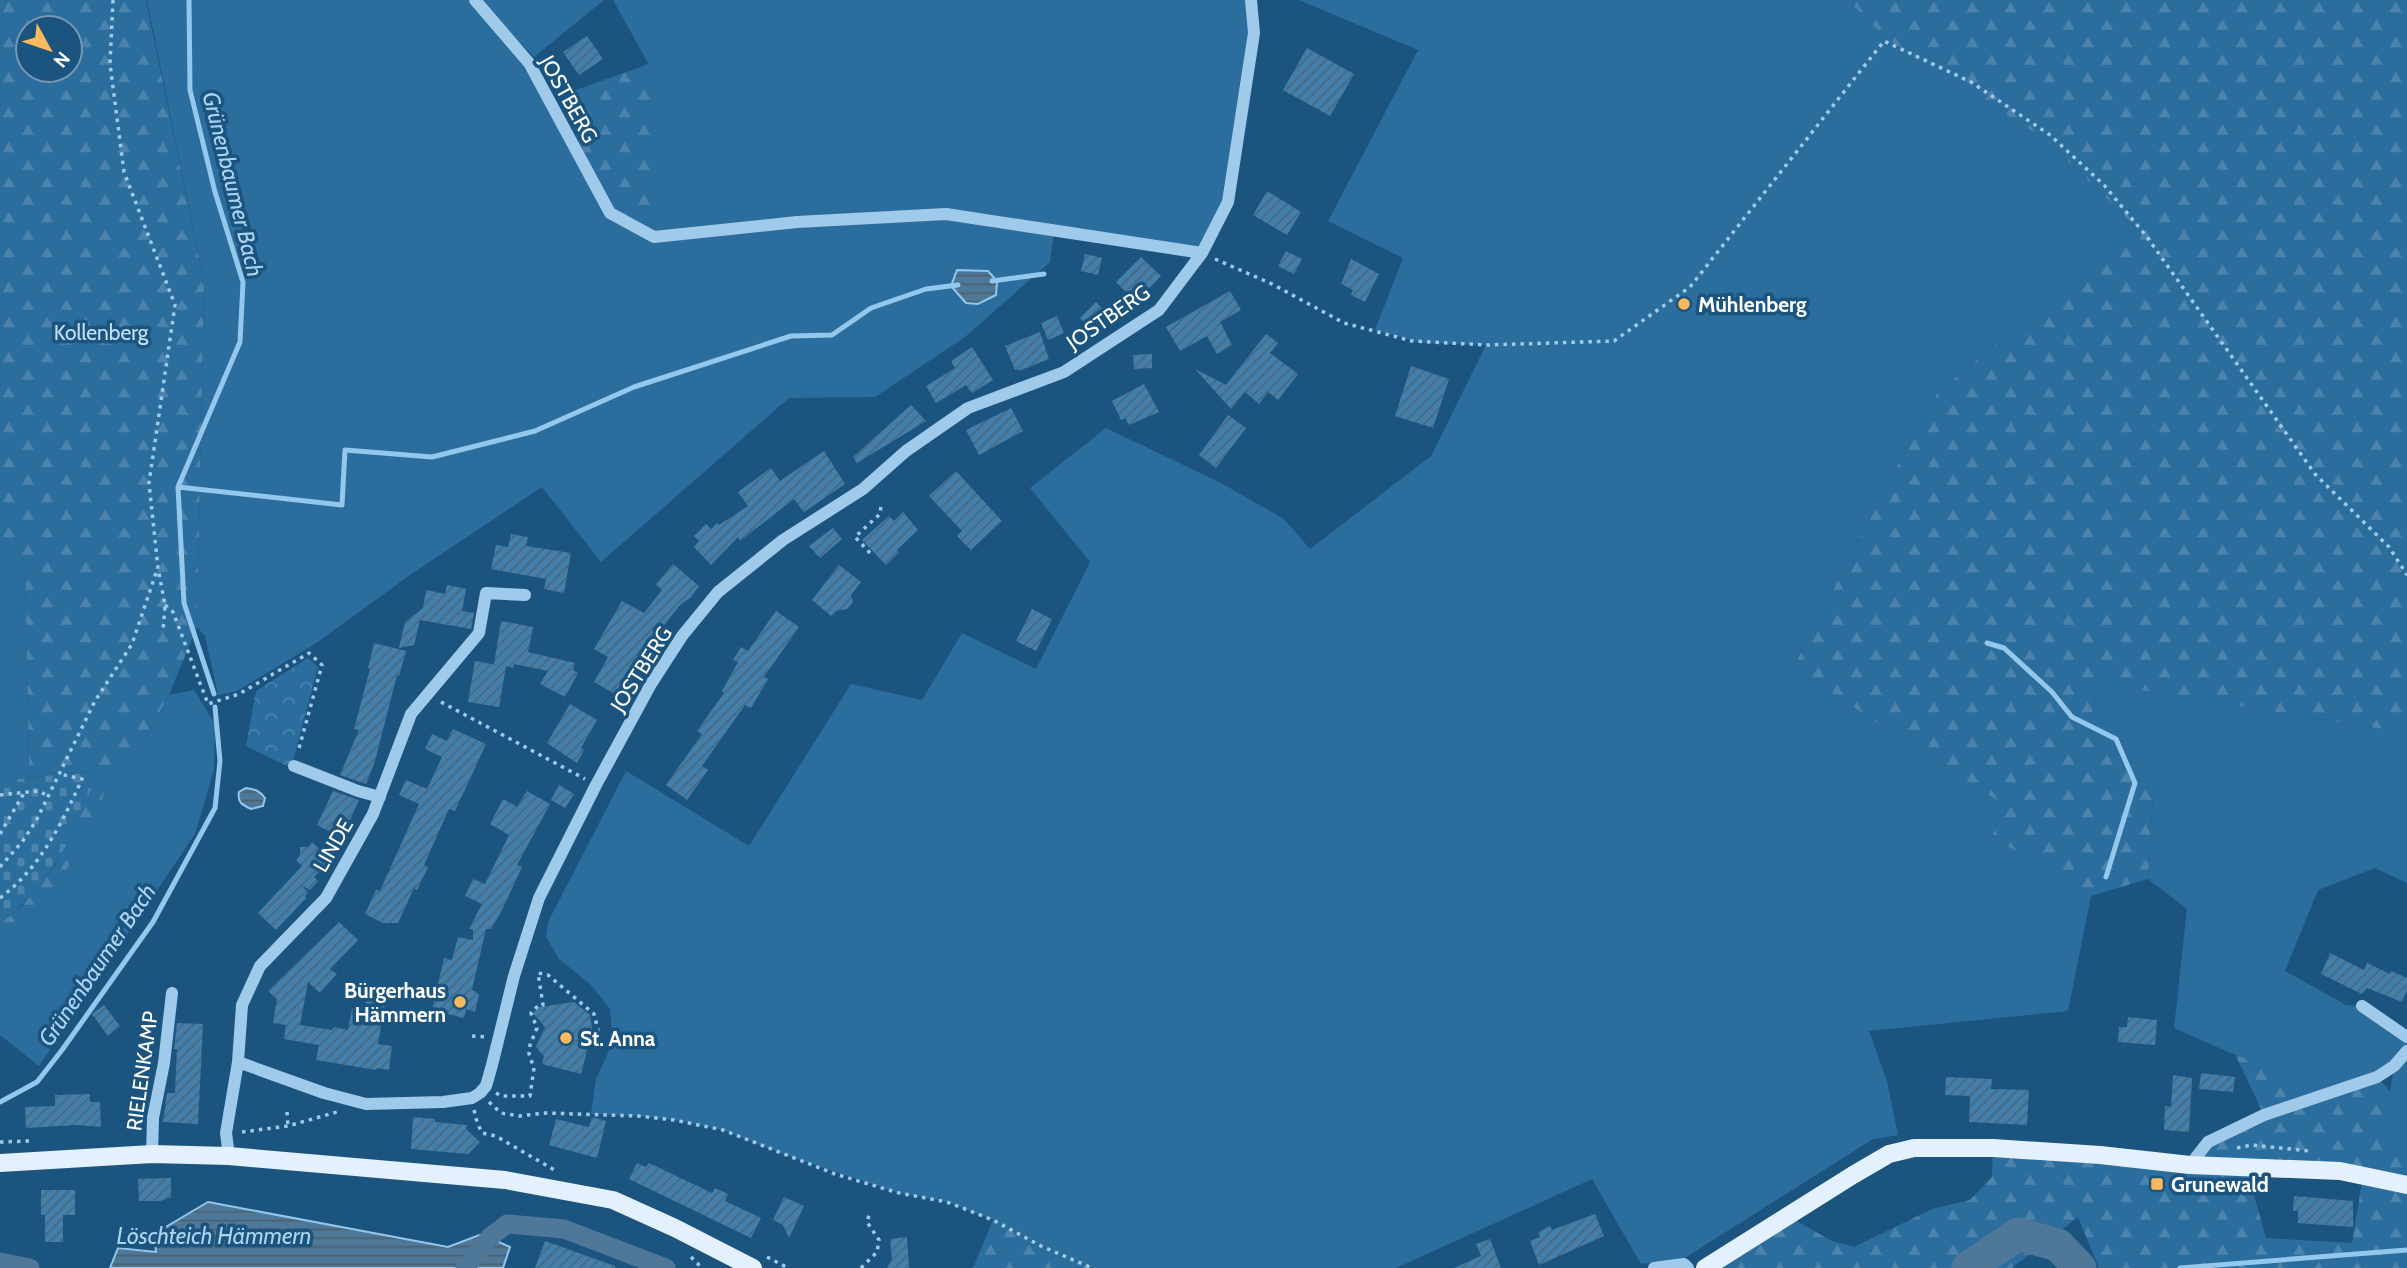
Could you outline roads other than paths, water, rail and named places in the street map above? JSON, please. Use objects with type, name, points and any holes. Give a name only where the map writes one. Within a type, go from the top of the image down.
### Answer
[{"type":"main road","points":[[1705,1268],[1889,1154],[1914,1148],[1993,1148],[2190,1165],[2340,1171],[2407,1185]]},
{"type":"main road","points":[[0,1163],[152,1154],[229,1156],[505,1180],[613,1200],[676,1228],[753,1268]]},
{"type":"street","name":"JOSTBERG","points":[[475,0],[528,62],[610,213],[654,237],[797,222],[946,214],[1202,253]]},
{"type":"street","name":"JOSTBERG","points":[[238,1062],[324,1093],[366,1104],[443,1102],[472,1098],[483,1089],[539,898],[651,684],[682,636],[718,592],[783,540],[863,489],[906,451],[968,408],[1064,372],[1158,310],[1202,253],[1228,202],[1254,33],[1251,0]]},
{"type":"street","name":"LINDE","points":[[229,1156],[226,1133],[238,1062],[242,1005],[260,966],[326,898],[373,814],[411,714],[479,634],[486,593],[525,595]]},
{"type":"street","points":[[295,766],[380,797]]},
{"type":"street","name":"RIELENKAMP","points":[[152,1154],[153,1118],[164,1063],[172,993]]},
{"type":"street","points":[[2362,1006],[2407,1037]]},
{"type":"street","points":[[2190,1165],[2208,1142],[2264,1115],[2377,1077],[2394,1066],[2407,1051]]},
{"type":"street","points":[[1654,1268],[1684,1264],[1688,1268]]},
{"type":"water","points":[[957,270],[988,271],[997,281],[996,295],[978,304],[966,303],[951,286]]},
{"type":"water","points":[[246,788],[257,791],[265,798],[263,806],[251,809],[241,803],[239,792]]},
{"type":"water","name":"Löschteich Hämmern","points":[[208,1202],[448,1247],[482,1234],[510,1247],[503,1268],[110,1268],[118,1248],[156,1252],[154,1234]]},
{"type":"waterway","name":"Grünenbaumer Bach","points":[[189,0],[190,90],[215,192],[243,282],[240,342],[178,487],[184,603],[214,694]]},
{"type":"waterway","points":[[992,281],[1044,274]]},
{"type":"waterway","points":[[178,487],[342,505],[345,450],[432,457],[535,431],[634,387],[791,336],[832,335],[871,308],[926,289],[958,285]]},
{"type":"waterway","points":[[1987,643],[2004,648],[2052,692],[2072,717],[2116,739],[2135,783],[2106,877]]},
{"type":"waterway","name":"Grünenbaumer Bach","points":[[0,1102],[37,1082],[153,922],[215,808],[220,761],[215,707]]},
{"type":"waterway","points":[[465,1268],[490,1237],[507,1224],[564,1229],[666,1268]]},
{"type":"waterway","points":[[1968,1268],[2018,1234],[2058,1245],[2080,1268]]},
{"type":"waterway","points":[[2180,1268],[2407,1250]]},
{"type":"waterway","points":[[0,1262],[30,1268]]},
{"type":"place","name":"Mühlenberg","points":[[1684,304]]},
{"type":"place","name":"Bürgerhaus Hämmern","points":[[460,1002]]},
{"type":"place","name":"St. Anna","points":[[566,1038]]},
{"type":"place","name":"Grunewald","points":[[2157,1184]]},
{"type":"park label","name":"Kollenberg","points":[[101,332]]}]
